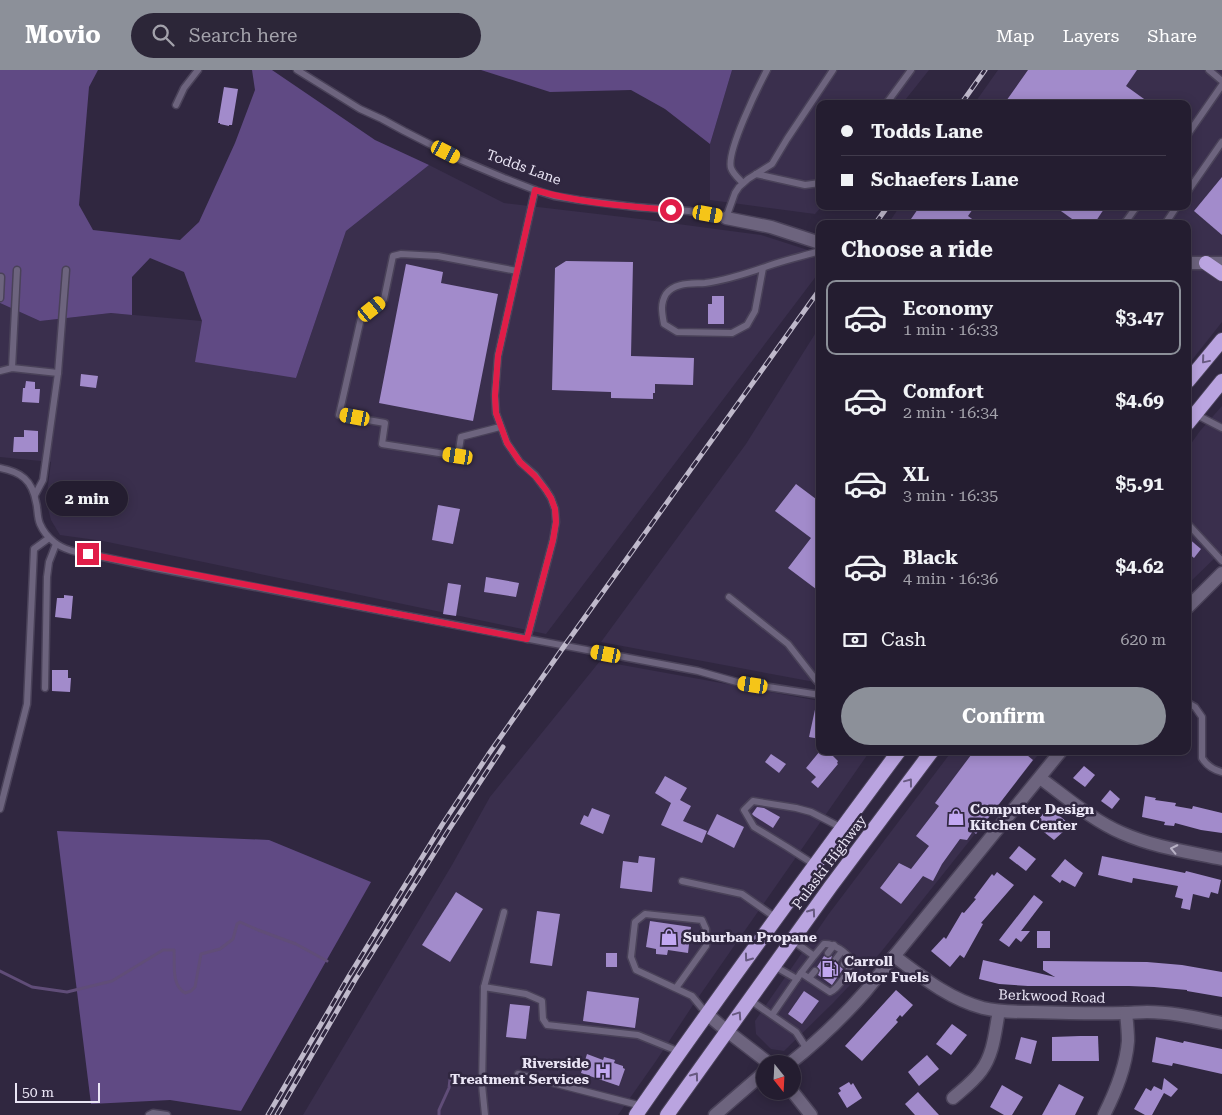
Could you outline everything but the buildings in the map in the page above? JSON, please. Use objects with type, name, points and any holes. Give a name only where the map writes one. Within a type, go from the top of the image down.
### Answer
[{"type":"highway","points":[[1206,263],[1222,274]]},
{"type":"highway","points":[[1191,377],[1222,340]]},
{"type":"highway","points":[[1191,419],[1222,381]]},
{"type":"highway","name":"Pulaski Highway","points":[[639,1110],[776,918],[897,755]]},
{"type":"highway","name":"Pulaski Highway","points":[[667,1115],[773,966],[929,755]]},
{"type":"street","name":"Todds Lane","points":[[726,218],[771,227],[816,242]]},
{"type":"street","points":[[1191,262],[1222,263]]},
{"type":"street","points":[[1191,604],[1222,573]]},
{"type":"street","points":[[800,1055],[842,1017],[894,956],[1040,778],[1054,755]]},
{"type":"street","points":[[1040,778],[1098,820],[1120,832],[1144,841],[1222,859]]},
{"type":"street","name":"Berkwood Road","points":[[894,956],[949,995],[976,1006],[999,1011],[1086,1014],[1166,1013],[1222,1023]]},
{"type":"street","points":[[953,1098],[982,1070],[989,1058],[999,1011]]},
{"type":"street","points":[[1104,1115],[1114,1094],[1125,1062],[1128,1040],[1126,1013]]},
{"type":"street","points":[[707,1014],[758,1055]]},
{"type":"street","points":[[715,1115],[756,1079]]},
{"type":"street","points":[[799,1100],[811,1115]]},
{"type":"lane","points":[[176,105],[184,88],[198,70]]},
{"type":"lane","name":"Todds Lane","points":[[297,70],[360,109],[404,132],[461,160],[535,190],[554,196],[579,200],[689,211],[726,218]]},
{"type":"lane","points":[[743,183],[731,170],[731,153],[751,102],[767,70]]},
{"type":"lane","points":[[726,218],[739,187],[772,164],[833,70]]},
{"type":"lane","points":[[889,100],[911,70]]},
{"type":"lane","points":[[1209,70],[1222,81]]},
{"type":"lane","points":[[1191,130],[1222,85]]},
{"type":"lane","points":[[1191,187],[1222,142]]},
{"type":"lane","points":[[756,174],[805,185],[816,184]]},
{"type":"lane","points":[[527,639],[553,540],[556,522],[555,509],[546,490],[520,462],[507,443],[496,413],[495,396],[498,356],[535,190]]},
{"type":"lane","points":[[763,268],[755,310],[747,325],[732,333],[723,333],[677,332],[664,324],[661,307],[667,293],[680,285],[707,283],[816,252]]},
{"type":"lane","points":[[500,427],[461,437],[458,456],[382,444],[385,423],[339,414],[361,318],[384,300],[393,256],[402,254],[438,256],[517,271]]},
{"type":"lane","points":[[12,368],[17,270]]},
{"type":"lane","points":[[35,495],[43,480],[58,373],[66,270]]},
{"type":"lane","points":[[0,277],[0,298]]},
{"type":"lane","points":[[0,371],[12,368],[58,373]]},
{"type":"lane","points":[[1191,419],[1222,428]]},
{"type":"lane","points":[[0,468],[12,470],[22,475],[35,495],[40,525],[56,544],[71,550],[527,639],[573,646],[698,671],[737,682],[816,694]]},
{"type":"lane","points":[[1191,527],[1222,561]]},
{"type":"lane","points":[[0,809],[3,787],[27,704],[34,549],[49,538]]},
{"type":"lane","points":[[45,688],[47,577],[49,562],[56,544]]},
{"type":"lane","points":[[729,598],[788,644],[816,680]]},
{"type":"lane","points":[[1191,705],[1195,707],[1202,718],[1202,758],[1210,768],[1222,772]]},
{"type":"lane","points":[[815,865],[754,827],[744,810],[753,801],[796,808],[811,812],[842,828]]},
{"type":"lane","points":[[682,881],[742,894],[776,918]]},
{"type":"lane","points":[[484,1115],[482,1085],[484,987],[504,912]]},
{"type":"lane","points":[[676,988],[706,946],[706,929],[702,920],[645,914],[635,922],[631,957],[636,970],[692,996],[707,1014]]},
{"type":"lane","points":[[792,940],[814,956]]},
{"type":"lane","points":[[772,1015],[801,973],[824,944],[834,945],[852,961],[850,969],[834,990],[830,992],[801,973]]},
{"type":"lane","points":[[828,953],[834,945]]},
{"type":"lane","points":[[836,959],[842,952]]},
{"type":"lane","points":[[844,964],[849,957]]},
{"type":"lane","points":[[773,966],[797,980]]},
{"type":"lane","points":[[809,978],[815,971]]},
{"type":"lane","points":[[816,983],[822,976]]},
{"type":"lane","points":[[824,989],[830,982]]},
{"type":"lane","points":[[484,987],[526,994],[542,1001],[543,1019],[547,1025],[638,1035],[680,1052]]},
{"type":"lane","points":[[749,999],[796,1032],[807,1049]]},
{"type":"lane","points":[[518,1074],[639,1110]]},
{"type":"lane","points":[[149,1115],[153,1113],[167,1115]]},
{"type":"shaded area","points":[[0,70],[98,70],[89,87],[79,205],[93,230],[180,240],[199,222],[235,143],[255,90],[252,70],[272,70],[375,140],[429,165],[346,231],[296,378],[195,362],[202,321],[184,272],[150,258],[132,277],[132,315],[111,313],[40,321],[0,303]]},
{"type":"shaded area","points":[[481,70],[732,70],[710,144],[665,109],[631,90],[550,92]]},
{"type":"shaded area","points":[[732,70],[929,70],[905,100],[816,100],[816,210],[818,210],[815,214],[710,200],[710,144]]},
{"type":"shaded area","points":[[998,70],[1222,70],[1222,322],[1191,361],[1191,220],[891,220],[897,210],[1191,210],[1191,100],[977,100]]},
{"type":"shaded area","points":[[429,165],[504,203],[761,235],[816,253],[816,276],[546,634],[103,541],[60,535],[51,520],[46,501],[51,462],[0,457],[0,303],[40,321],[111,313],[202,321],[296,378],[346,231]]},
{"type":"shaded area","points":[[816,332],[816,682],[601,642],[746,444]]},
{"type":"shaded area","points":[[1222,406],[1222,551],[1191,581],[1191,444]]},
{"type":"shaded area","points":[[600,661],[816,700],[816,755],[867,755],[618,1115],[303,1115],[452,865],[490,797]]},
{"type":"shaded area","points":[[949,755],[1038,755],[881,952],[784,1051],[771,1049],[756,1034],[755,1021],[828,915]]},
{"type":"shaded area","points":[[57,831],[269,840],[371,882],[241,1111],[170,1100],[91,1104]]},
{"type":"waterway","points":[[0,971],[32,987],[67,992],[112,981],[163,950],[174,950],[176,980],[185,993],[195,987],[201,954],[220,949],[233,939],[237,924],[240,922],[296,944],[327,961]]},
{"type":"waterway","points":[[439,1115],[439,1110],[449,1088],[450,1079]]},
{"type":"railway","points":[[964,100],[985,70]]},
{"type":"railway","points":[[878,220],[885,210]]},
{"type":"railway","points":[[268,1115],[349,976],[442,825],[488,755],[816,295]]},
{"type":"railway","points":[[277,1115],[355,980],[503,747]]},
{"type":"place","name":"Computer Design Kitchen Center","points":[[956,817]]},
{"type":"place","name":"Suburban Propane","points":[[669,937]]},
{"type":"place","name":"Carroll Motor Fuels","points":[[830,969]]},
{"type":"place","name":"Riverside Treatment Services","points":[[603,1071]]},
{"type":"route","points":[[88,554],[527,639],[553,540],[556,522],[555,509],[546,490],[520,462],[507,443],[496,413],[495,396],[498,356],[535,190],[554,196],[579,200],[671,210]]}]
